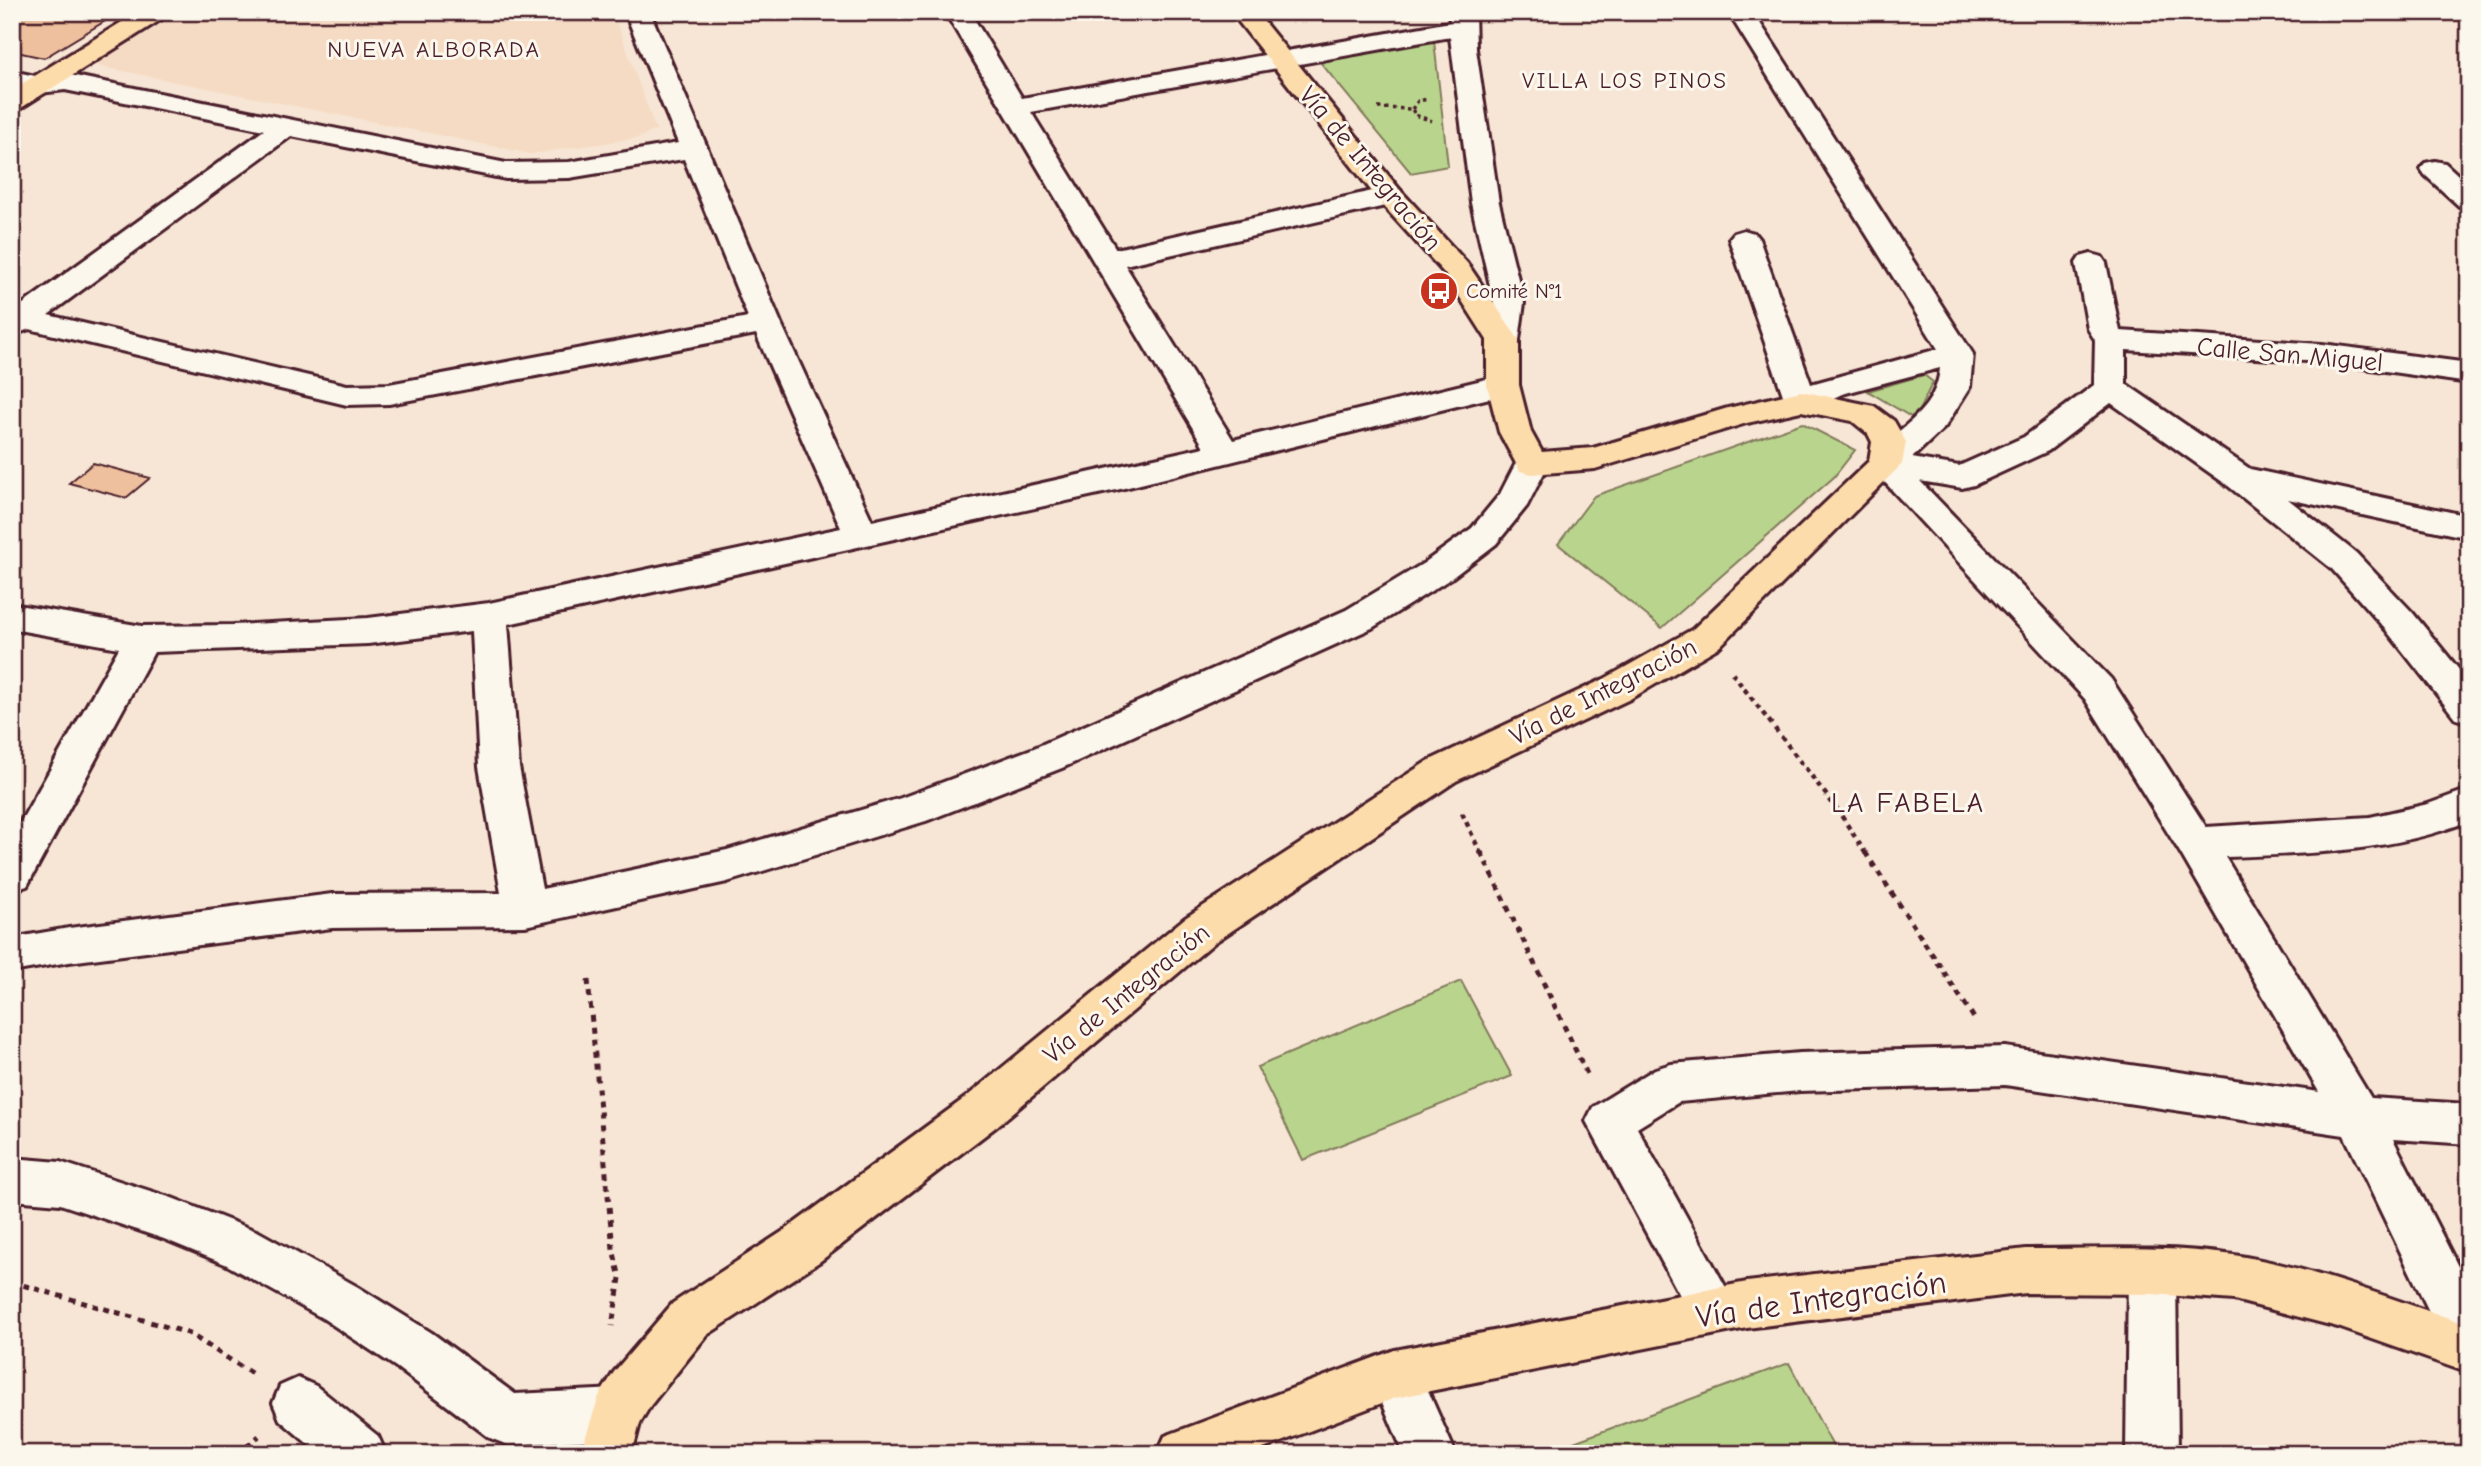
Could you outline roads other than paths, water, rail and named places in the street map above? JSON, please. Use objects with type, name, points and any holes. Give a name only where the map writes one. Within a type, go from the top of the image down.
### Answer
[{"type":"main road","points":[[12,102],[156,12]]},
{"type":"main road","name":"Vía de Integración","points":[[1243,12],[1390,196],[1456,269],[1503,340]]},
{"type":"main road","points":[[1503,340],[1503,385],[1515,432],[1532,463],[1595,458],[1740,415],[1801,401],[1862,413],[1882,428],[1889,442],[1885,464]]},
{"type":"main road","name":"Vía de Integración","points":[[612,1434],[632,1390],[690,1319],[802,1246],[981,1112],[1200,930],[1442,771],[1617,690],[1706,638],[1885,464]]},
{"type":"main road","name":"Vía de Integración","points":[[1183,1454],[1395,1374],[1747,1305],[2026,1271],[2151,1272],[2234,1278],[2338,1304],[2469,1349]]},
{"type":"street","points":[[637,12],[766,323],[861,534]]},
{"type":"street","points":[[957,12],[1224,452]]},
{"type":"street","points":[[1740,12],[1957,354],[1954,387],[1933,420],[1885,464]]},
{"type":"street","points":[[1016,107],[1280,58],[1462,20],[1485,203],[1510,303],[1503,340]]},
{"type":"street","points":[[12,79],[40,85],[65,82],[506,171],[569,170],[693,149]]},
{"type":"street","points":[[18,323],[286,127]]},
{"type":"street","points":[[2435,169],[2469,200]]},
{"type":"street","points":[[1106,260],[1390,196]]},
{"type":"street","points":[[1744,239],[1801,401],[1831,387],[1957,354]]},
{"type":"street","points":[[2091,262],[2103,330],[2111,340],[2110,388]]},
{"type":"street","points":[[18,323],[347,395],[402,391],[766,323]]},
{"type":"street","name":"Calle San Miguel","points":[[2111,340],[2322,353],[2469,373]]},
{"type":"street","points":[[12,616],[142,639],[233,638],[368,631],[489,616],[1112,480],[1503,385]]},
{"type":"street","points":[[1885,464],[1962,477],[2036,444],[2110,388]]},
{"type":"street","points":[[2110,388],[2239,477],[2344,561],[2399,621],[2469,709]]},
{"type":"street","points":[[12,955],[69,945],[332,911],[525,909],[727,866],[912,810],[1048,758],[1359,619],[1437,571],[1484,536],[1515,498],[1532,463]]},
{"type":"street","points":[[1885,464],[2098,689],[2195,843],[2358,1117],[2469,1340]]},
{"type":"street","points":[[2239,477],[2469,527]]},
{"type":"street","points":[[489,616],[499,767],[525,909]]},
{"type":"street","points":[[12,874],[142,639]]},
{"type":"street","points":[[2195,843],[2375,832],[2453,812],[2469,804]]},
{"type":"street","points":[[1714,1311],[1609,1121],[1671,1083],[1800,1072],[2005,1066],[2358,1117],[2469,1124]]},
{"type":"street","points":[[12,1179],[60,1183],[172,1220],[242,1248],[341,1303],[414,1350],[508,1420],[544,1416],[612,1434]]},
{"type":"street","points":[[2151,1272],[2152,1454]]},
{"type":"street","points":[[1395,1374],[1430,1454]]},
{"type":"street","points":[[298,1403],[360,1454]]},
{"type":"place","name":"Comité N°1","points":[[1439,291]]},
{"type":"district","name":"NUEVA ALBORADA","points":[[434,49]]},
{"type":"district","name":"VILLA LOS PINOS","points":[[1625,80]]},
{"type":"district","name":"LA FABELA","points":[[1908,802]]}]
